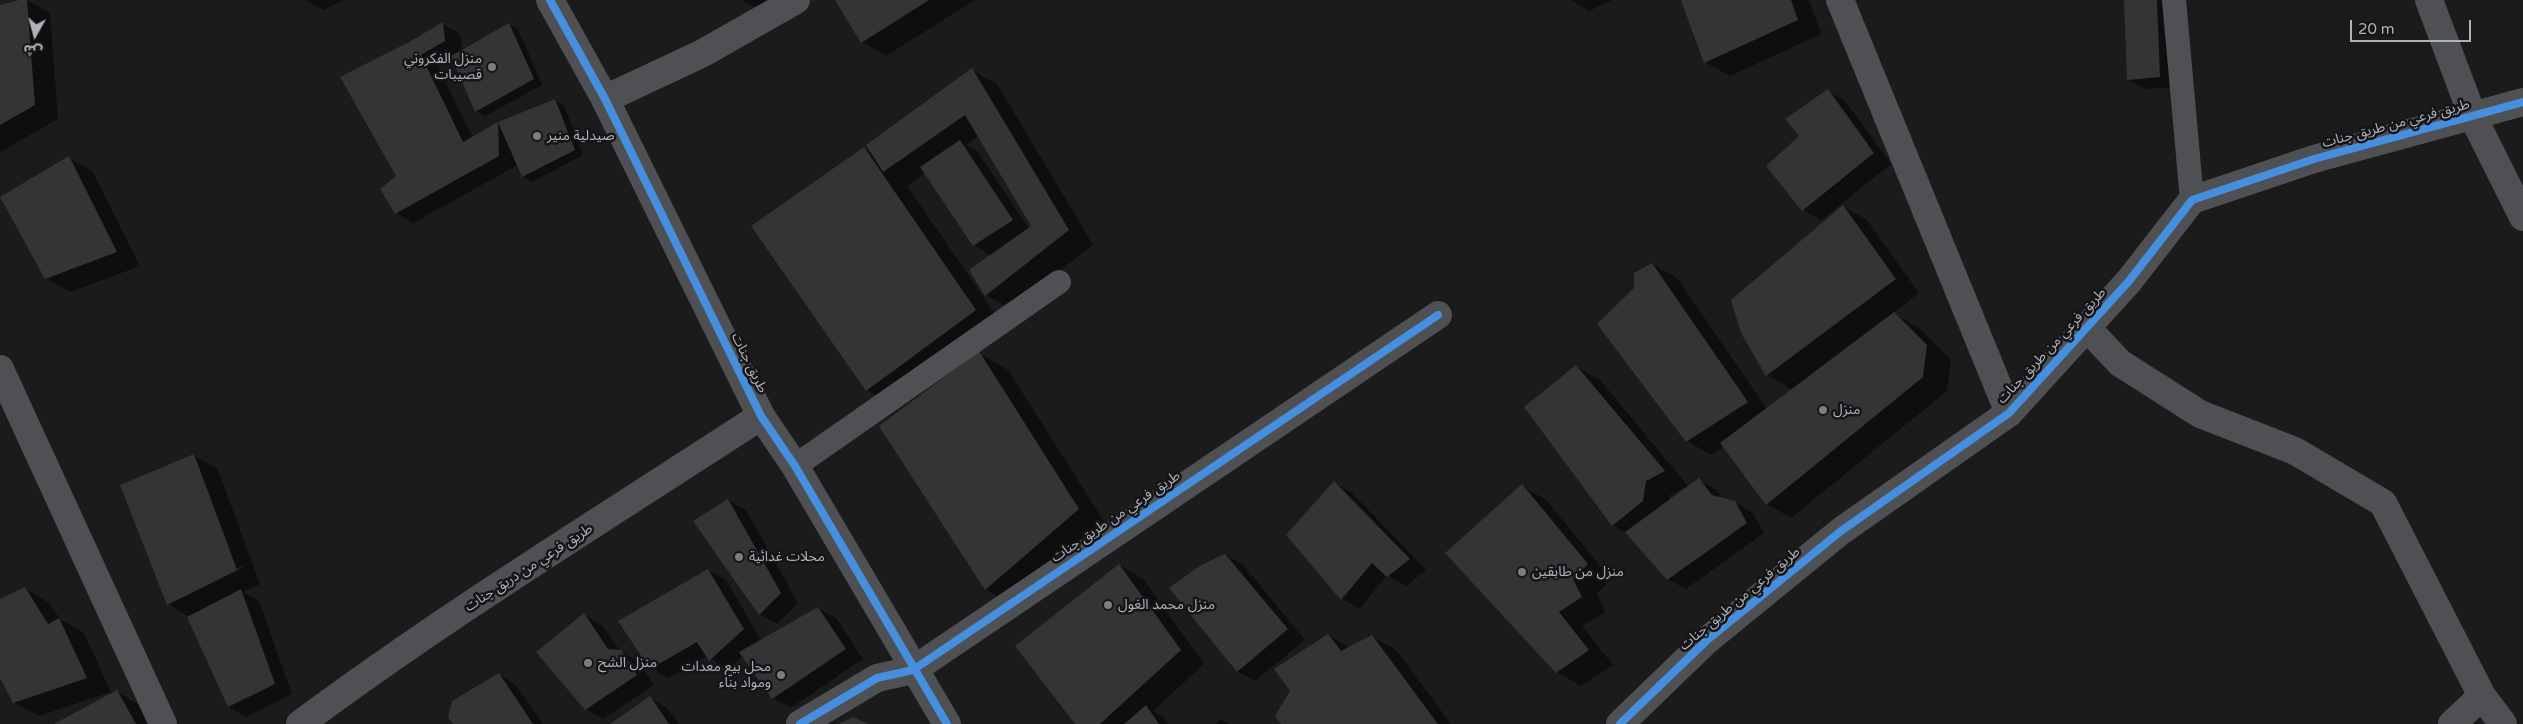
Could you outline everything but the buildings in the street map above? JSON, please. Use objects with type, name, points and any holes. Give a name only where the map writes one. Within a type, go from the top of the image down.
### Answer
[{"type":"street","name":"طريق جنات","points":[[550,0],[605,100],[761,416],[795,466],[913,670],[947,724]]},
{"type":"street","points":[[605,100],[703,53],[796,0]]},
{"type":"street","points":[[1840,0],[2009,413]]},
{"type":"street","points":[[2429,0],[2474,117],[2523,217]]},
{"type":"street","name":"طريق فرعي من طريق جنات","points":[[1620,724],[1706,641],[1840,531],[2009,413],[2129,281],[2192,200],[2314,159],[2474,117],[2523,102]]},
{"type":"street","name":"طريق فرعي من طريق جنات","points":[[800,724],[877,678],[913,670],[1438,315]]},
{"type":"street","points":[[2087,328],[2120,363],[2200,414],[2295,451],[2383,503],[2482,696],[2503,724]]},
{"type":"street","points":[[0,369],[163,724]]},
{"type":"street","name":"طريق فرعي من دريق جنات","points":[[300,724],[342,692],[761,416]]},
{"type":"street","points":[[2452,724],[2482,696]]},
{"type":"lane","points":[[2174,0],[2192,200]]},
{"type":"lane","points":[[795,466],[1059,282]]},
{"type":"cycle path","points":[[550,0],[605,99],[761,416],[795,466],[947,724]]},
{"type":"cycle path","points":[[1620,724],[1706,641],[1841,531],[2009,413],[2129,281],[2192,200],[2314,159],[2523,102]]},
{"type":"cycle path","points":[[800,724],[877,678],[913,670],[1438,315]]},
{"type":"place","name":"منزل الفكروني قصيبات","points":[[492,67]]},
{"type":"place","name":"صيدلية منير","points":[[537,136]]},
{"type":"place","name":"منزل","points":[[1823,410]]},
{"type":"place","name":"محلات غدائية","points":[[739,557]]},
{"type":"place","name":"منزل من طابقين","points":[[1522,572]]},
{"type":"place","name":"منزل محمد الغول","points":[[1108,605]]},
{"type":"place","name":"منزل الشح","points":[[588,663]]},
{"type":"place","name":"محل بيع معدات ومواد بناء","points":[[781,675]]}]
